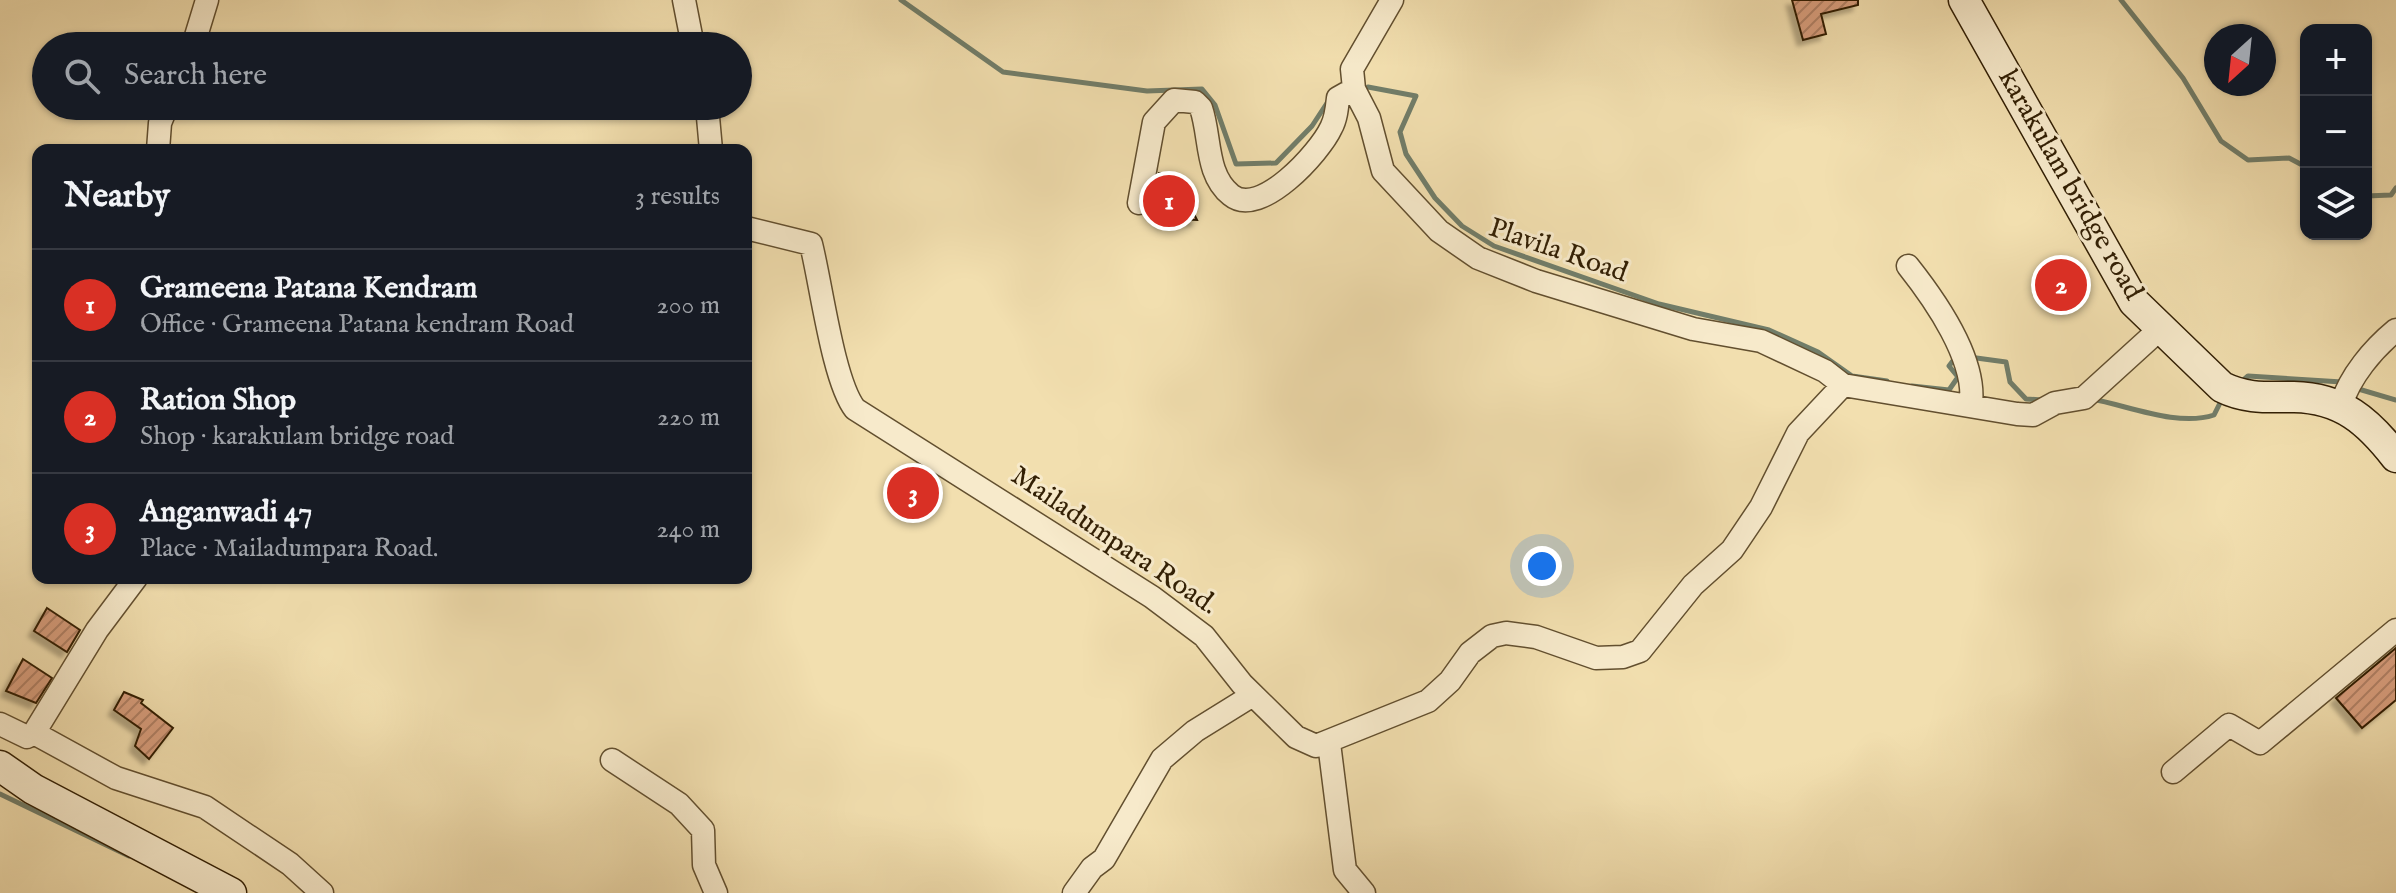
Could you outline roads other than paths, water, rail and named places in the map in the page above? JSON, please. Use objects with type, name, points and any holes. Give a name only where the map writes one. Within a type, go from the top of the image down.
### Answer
[{"type":"main road","name":"karakulam bridge road","points":[[1964,0],[2126,288],[2161,328],[2230,391],[2298,397],[2341,405]]},
{"type":"main road","points":[[2341,405],[2396,457]]},
{"type":"main road","points":[[0,766],[33,789],[231,893]]},
{"type":"street","points":[[197,32],[207,0]]},
{"type":"street","points":[[684,0],[690,32]]},
{"type":"street","points":[[1139,203],[1154,122],[1174,100],[1195,102],[1201,108],[1216,177],[1231,195],[1249,200],[1272,191],[1303,165],[1332,126],[1338,98],[1354,89],[1352,69],[1392,0]]},
{"type":"street","name":"Plavila Road","points":[[1354,89],[1369,118],[1383,171],[1439,231],[1478,258],[1585,297],[1622,305],[1693,329],[1761,341],[1825,371],[1843,385]]},
{"type":"street","points":[[158,144],[161,120]]},
{"type":"street","points":[[708,120],[710,144]]},
{"type":"street","name":"Mailadumpara Road.","points":[[752,229],[811,244],[836,359],[847,399],[855,409],[1141,590],[1204,636],[1253,695],[1300,741],[1316,746],[1329,743]]},
{"type":"street","points":[[1908,266],[1938,304],[1973,384],[1971,403]]},
{"type":"street","points":[[1364,893],[1345,870],[1329,743],[1428,701],[1450,681],[1470,653],[1492,636],[1506,633],[1536,637],[1596,658],[1623,657],[1640,651],[1693,585],[1732,550],[1761,507],[1798,433],[1843,385],[2033,415],[2055,403],[2084,398],[2161,328]]},
{"type":"street","points":[[2341,405],[2346,387],[2383,341],[2396,330]]},
{"type":"street","points":[[0,724],[18,735],[27,737],[34,733],[97,630],[132,584]]},
{"type":"street","points":[[2173,772],[2229,725],[2260,743],[2396,630]]},
{"type":"street","points":[[1074,893],[1108,853],[1162,759],[1195,731],[1253,695]]},
{"type":"street","points":[[34,733],[116,778],[205,807],[290,864],[322,893]]},
{"type":"street","points":[[612,760],[679,804],[703,830],[704,865],[716,893]]},
{"type":"waterway","points":[[901,0],[1003,72],[1147,91],[1202,89],[1215,105],[1236,164],[1276,163],[1312,126],[1329,100]]},
{"type":"waterway","points":[[2121,0],[2183,78],[2221,141],[2248,160],[2289,158],[2300,164]]},
{"type":"waterway","points":[[1368,87],[1416,96],[1400,132],[1406,154],[1435,198],[1462,226],[1494,246],[1659,304],[1769,330],[1818,352],[1852,376],[1887,381]]},
{"type":"waterway","points":[[2372,196],[2391,195],[2396,188]]},
{"type":"waterway","points":[[1969,357],[2006,362],[2010,382],[2026,399],[2042,400]]},
{"type":"waterway","points":[[1912,386],[1949,390],[1958,377],[1949,366],[1955,358]]},
{"type":"waterway","points":[[2240,383],[2248,376],[2342,382]]},
{"type":"waterway","points":[[2355,388],[2396,400]]},
{"type":"waterway","points":[[2092,399],[2185,419],[2214,415],[2223,397]]},
{"type":"waterway","points":[[0,794],[129,856]]},
{"type":"place","name":"Grameena Patana Kendram","points":[[1169,201]]},
{"type":"place","name":"Ration Shop","points":[[2061,285]]},
{"type":"place","name":"Anganwadi 47","points":[[913,493]]}]
